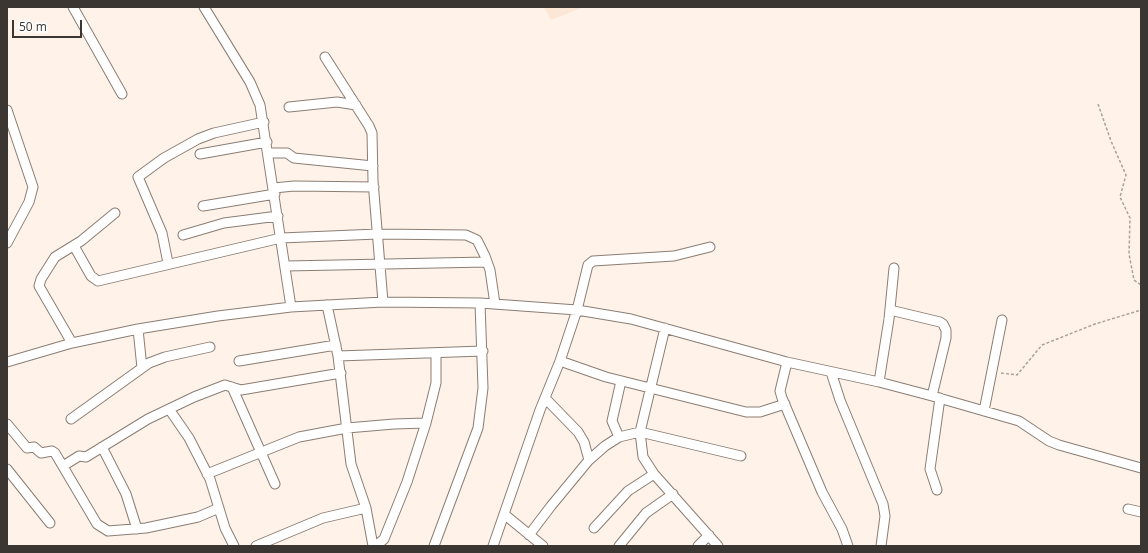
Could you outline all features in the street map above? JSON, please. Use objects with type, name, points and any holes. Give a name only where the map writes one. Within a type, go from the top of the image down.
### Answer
[{"type":"street","points":[[73,7],[122,94]]},
{"type":"street","points":[[204,7],[256,92],[264,122],[291,307]]},
{"type":"street","points":[[324,57],[356,105],[372,133],[374,187],[383,302]]},
{"type":"street","points":[[289,107],[336,102],[356,105]]},
{"type":"street","points":[[7,110],[33,187],[29,202],[7,243]]},
{"type":"street","points":[[168,264],[162,233],[138,177],[164,158],[202,137],[264,122]]},
{"type":"street","points":[[200,154],[266,142]]},
{"type":"street","points":[[268,153],[288,153],[294,158],[373,166]]},
{"type":"street","points":[[203,206],[294,186],[374,187]]},
{"type":"street","points":[[72,343],[40,286],[41,279],[55,257],[74,246],[115,212]]},
{"type":"street","points":[[183,235],[224,223],[278,216]]},
{"type":"street","points":[[74,246],[91,276],[98,281],[281,238],[378,234],[466,235],[477,240],[487,262],[490,270],[495,304]]},
{"type":"street","points":[[493,546],[545,398],[560,361],[577,310],[586,270],[590,263],[674,256],[710,247]]},
{"type":"street","points":[[286,266],[380,262],[487,262]]},
{"type":"street","points":[[879,382],[890,310],[894,268]]},
{"type":"street","points":[[7,362],[72,343],[138,329],[218,316],[291,307],[383,302],[480,303],[577,310],[632,319],[787,362],[879,382],[936,397],[1019,421],[1049,442],[1141,468]]},
{"type":"street","points":[[434,546],[478,428],[482,402],[483,351],[480,303]]},
{"type":"street","points":[[327,305],[341,373],[351,464],[366,508],[375,546],[384,539],[407,482],[426,423],[436,383],[436,353]]},
{"type":"street","points":[[890,310],[940,322],[946,330],[936,397],[930,469],[937,490]]},
{"type":"street","points":[[984,411],[1002,320]]},
{"type":"street","points":[[666,328],[640,432],[644,457],[654,474],[718,546]]},
{"type":"street","points":[[138,329],[142,368]]},
{"type":"street","points":[[239,361],[336,345]]},
{"type":"street","points":[[71,419],[142,368],[164,357],[210,347]]},
{"type":"street","points":[[338,356],[483,351]]},
{"type":"street","points":[[560,361],[651,388],[746,412],[760,412],[785,404]]},
{"type":"street","points":[[787,362],[780,391],[822,492],[842,529],[848,546]]},
{"type":"street","points":[[831,372],[840,400],[883,504],[885,516],[881,546]]},
{"type":"street","points":[[63,466],[79,456],[86,457],[148,419],[225,385],[241,390],[341,373]]},
{"type":"street","points":[[619,437],[612,421],[622,380]]},
{"type":"street","points":[[232,387],[275,484]]},
{"type":"street","points":[[545,398],[578,432],[584,442],[589,460]]},
{"type":"street","points":[[170,409],[189,438],[207,474],[234,546]]},
{"type":"street","points":[[207,474],[299,437],[347,428],[426,423]]},
{"type":"street","points":[[7,424],[27,448],[36,447],[41,453],[52,451],[63,466],[99,526],[108,531],[137,529],[198,517],[219,508]]},
{"type":"street","points":[[529,535],[589,460],[605,446],[619,437],[640,432],[741,456]]},
{"type":"street","points":[[102,447],[126,494],[137,529]]},
{"type":"street","points":[[7,469],[50,523]]},
{"type":"street","points":[[594,528],[628,491],[654,474]]},
{"type":"street","points":[[619,546],[646,513],[673,494]]},
{"type":"street","points":[[256,546],[323,518],[366,508]]},
{"type":"street","points":[[1128,509],[1141,512]]},
{"type":"street","points":[[504,514],[543,546]]},
{"type":"street","points":[[698,546],[709,535]]},
{"type":"path","points":[[1098,104],[1110,141],[1126,175],[1120,198],[1130,218],[1128,254],[1134,280],[1141,285]]},
{"type":"path","points":[[992,371],[1018,375],[1039,346],[1095,324],[1141,310]]},
{"type":"shaded area","points":[[544,7],[584,7],[551,20]]}]
